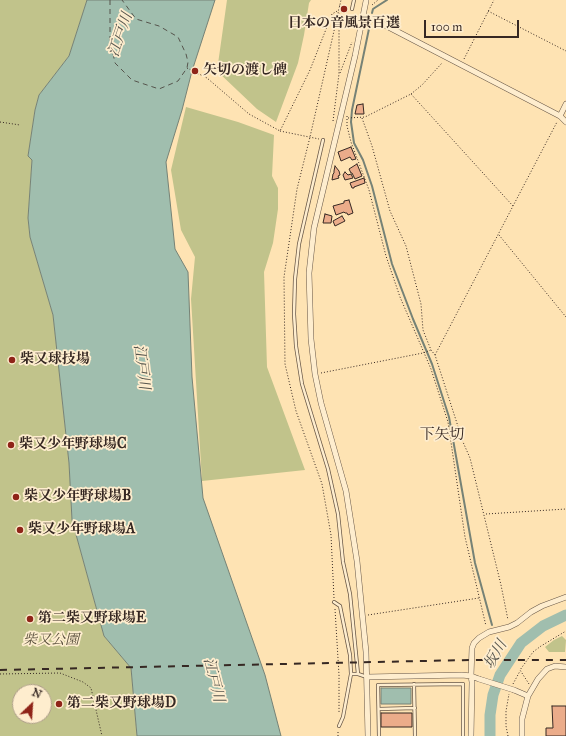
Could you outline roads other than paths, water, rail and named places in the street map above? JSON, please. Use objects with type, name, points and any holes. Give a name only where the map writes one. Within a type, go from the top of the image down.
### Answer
[{"type":"street","points":[[366,1],[314,228],[309,272],[309,301],[315,374],[321,403],[349,506],[363,615],[367,677],[368,736]]},
{"type":"street","points":[[363,16],[373,19],[560,116],[566,122]]},
{"type":"street","points":[[560,116],[566,104]]},
{"type":"street","points":[[471,736],[471,676],[472,648],[474,643],[489,632],[509,627],[542,606],[566,597]]},
{"type":"street","points":[[522,736],[522,719],[528,696],[538,679],[547,670],[556,666],[566,667]]},
{"type":"street","points":[[367,677],[471,676],[512,689],[528,696]]},
{"type":"lane","points":[[352,10],[354,0]]},
{"type":"lane","points":[[323,140],[299,244],[295,279],[294,314],[296,346],[302,384],[328,469],[338,514],[342,562],[350,594],[358,674]]},
{"type":"lane","points":[[334,602],[340,606],[350,655],[351,674],[343,717],[339,726]]},
{"type":"lane","points":[[351,674],[358,674],[367,677]]},
{"type":"lane","points":[[414,684],[415,736]]},
{"type":"lane","points":[[379,736],[378,685],[463,684],[463,736]]},
{"type":"lane","points":[[378,709],[415,708]]},
{"type":"water","name":"江戸川","points":[[87,0],[215,0],[192,71],[166,162],[175,249],[188,272],[192,377],[203,498],[265,675],[281,736],[137,736],[131,668],[104,636],[72,520],[69,463],[53,315],[30,237],[28,218],[32,160],[28,156],[35,110],[39,95],[69,56]]},
{"type":"water","points":[[381,688],[411,688],[411,704],[381,704]]},
{"type":"waterway","points":[[372,13],[373,9],[387,0]]},
{"type":"waterway","points":[[370,24],[352,110],[351,122],[354,143],[363,160],[372,186],[392,264],[432,364],[449,417],[475,563],[492,625]]},
{"type":"waterway","name":"坂川","points":[[490,736],[490,715],[493,695],[500,675],[521,643],[543,626],[566,615]]},
{"type":"railway","points":[[0,670],[469,660],[566,660]]},
{"type":"place","name":"日本の音風景百選","points":[[344,9]]},
{"type":"place","name":"矢切の渡し碑","points":[[195,71]]},
{"type":"place","name":"柴又球技場","points":[[12,360]]},
{"type":"place","name":"柴又少年野球場C","points":[[11,445]]},
{"type":"place","name":"柴又少年野球場B","points":[[16,497]]},
{"type":"place","name":"柴又少年野球場A","points":[[20,530]]},
{"type":"place","name":"第二柴又野球場E","points":[[30,619]]},
{"type":"place","name":"第二柴又野球場D","points":[[59,704]]},
{"type":"district","name":"下矢切","points":[[442,435]]},
{"type":"park label","name":"柴又公園","points":[[51,641]]}]
